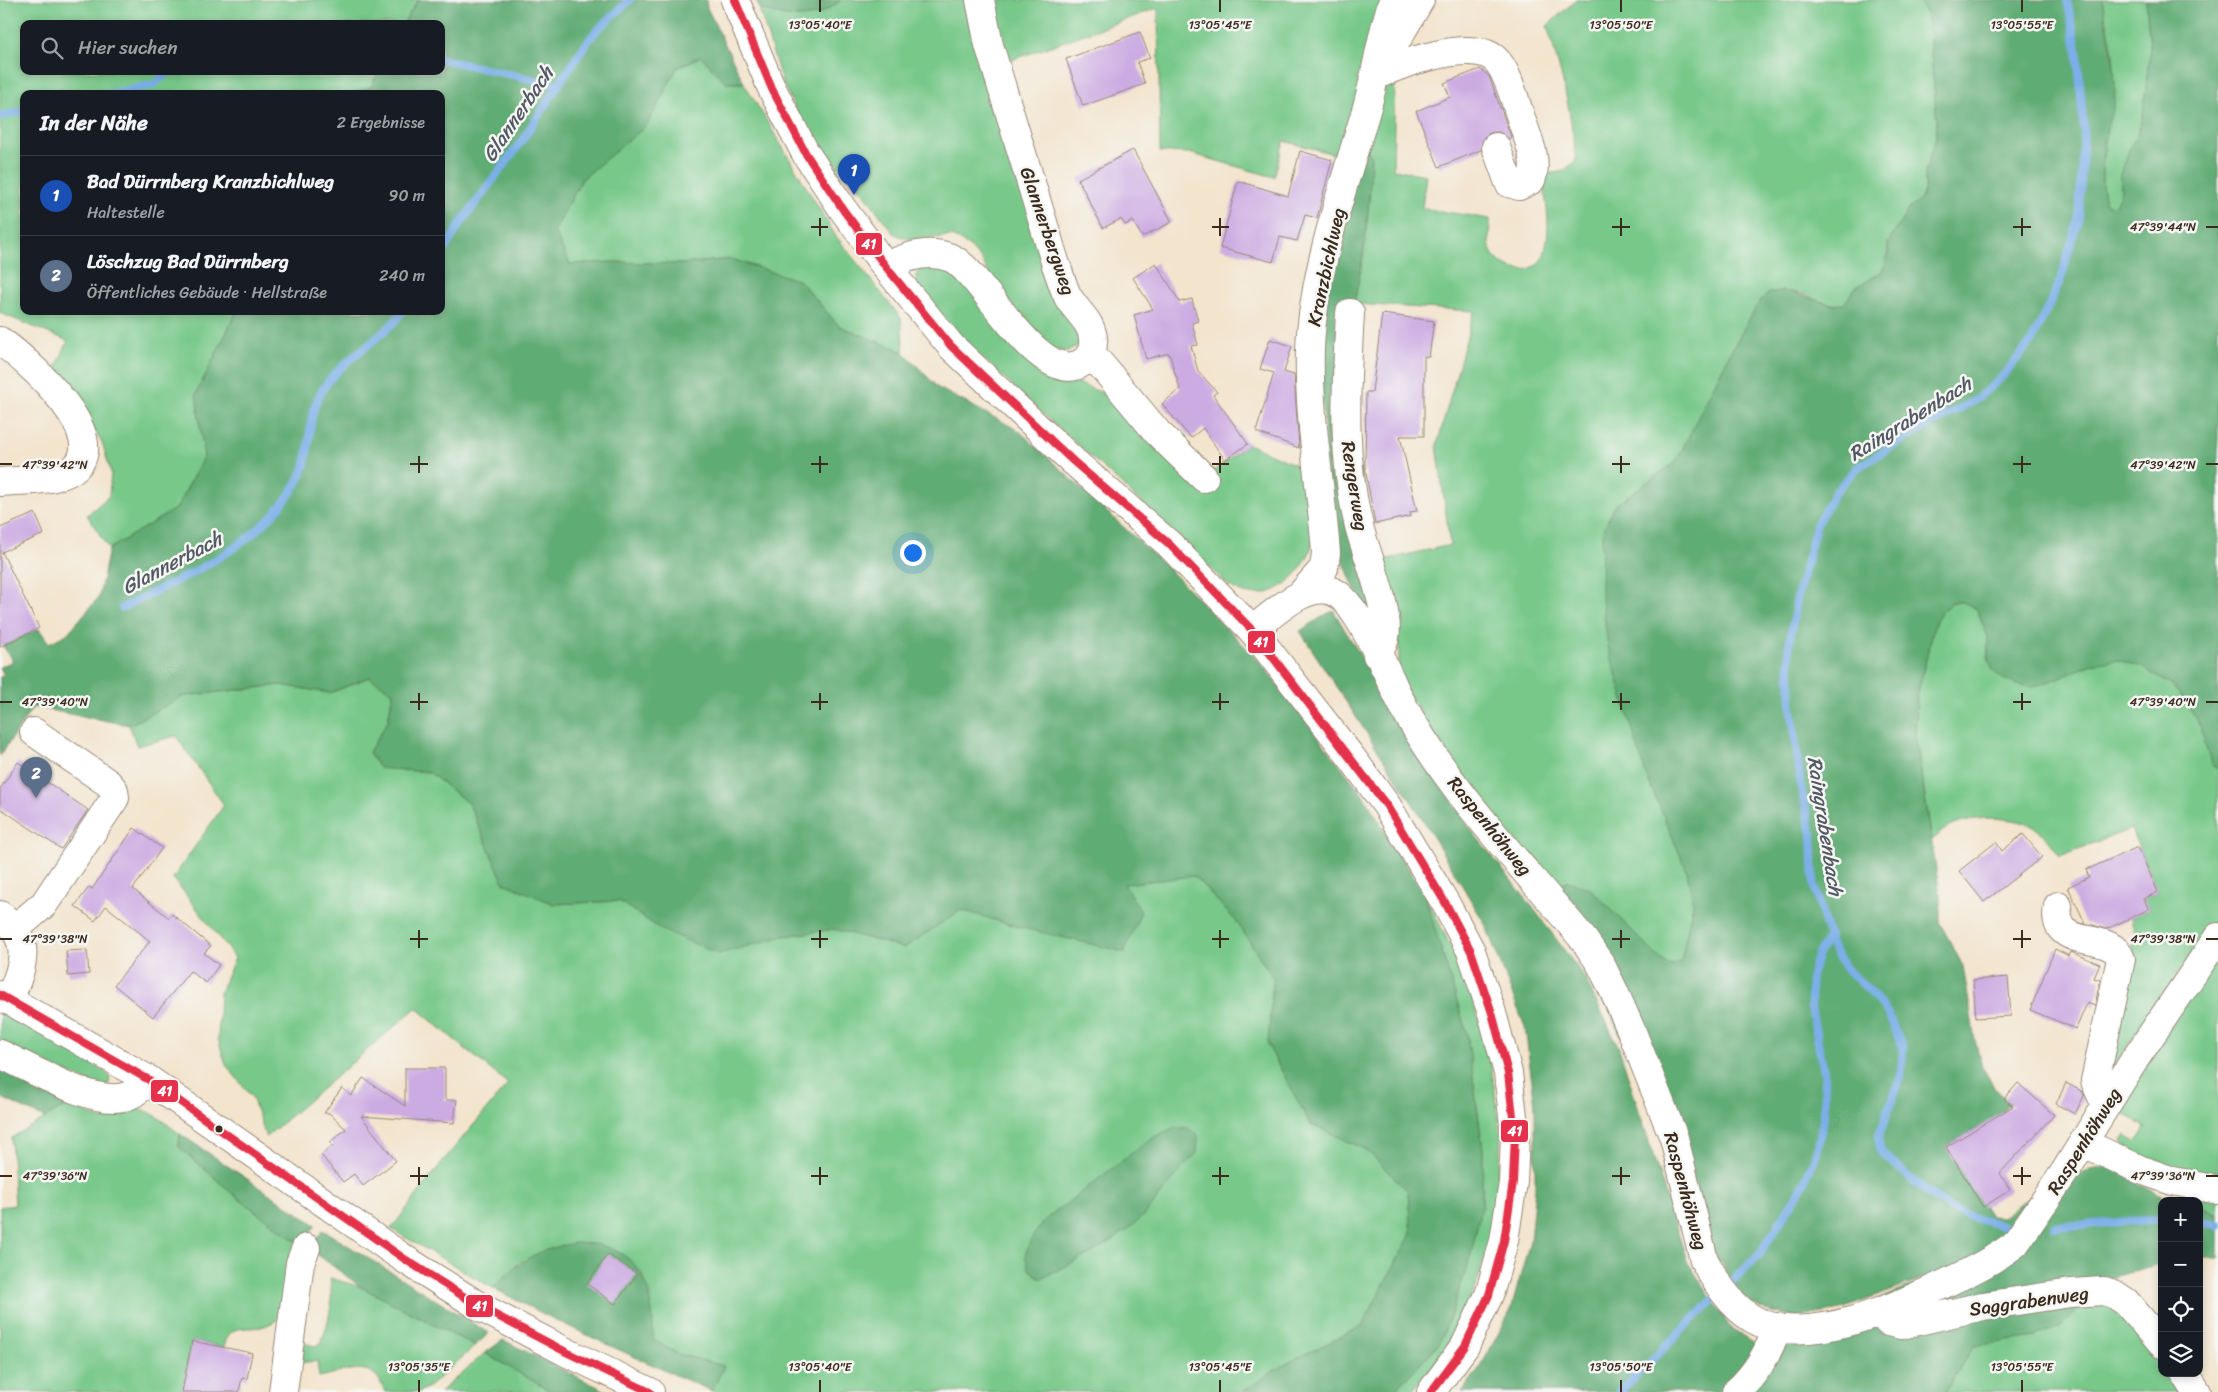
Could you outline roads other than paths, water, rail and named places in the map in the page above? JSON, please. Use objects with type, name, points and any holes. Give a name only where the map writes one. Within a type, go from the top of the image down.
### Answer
[{"type":"street","points":[[735,0],[772,89],[806,154],[844,211],[886,267],[951,346],[1074,461],[1169,544],[1252,630],[1387,806],[1446,904],[1471,951],[1492,1013],[1508,1073],[1515,1134],[1513,1182],[1504,1241],[1489,1295],[1465,1346],[1430,1392]]},
{"type":"street","name":"Glannerbergweg","points":[[980,0],[989,45],[1062,283],[1069,298],[1089,326],[1093,339],[1091,353]]},
{"type":"street","name":"Kranzbichlweg","points":[[1303,592],[1324,568],[1326,553],[1312,410],[1310,348],[1313,317],[1326,248],[1375,76],[1384,28],[1393,0]]},
{"type":"street","points":[[1375,76],[1420,0]]},
{"type":"street","points":[[1375,76],[1406,63],[1445,54],[1478,52],[1488,54],[1500,66],[1513,94],[1532,154],[1534,169],[1531,180],[1519,186],[1509,183],[1496,147]]},
{"type":"street","points":[[886,267],[913,255],[940,254],[953,258],[966,269],[1003,317],[1044,356],[1057,363],[1070,366],[1079,365],[1088,359],[1091,353],[1157,432],[1204,478]]},
{"type":"street","name":"Rengerweg","points":[[1350,313],[1346,400],[1347,452],[1351,488],[1358,520],[1386,625],[1386,636],[1377,655]]},
{"type":"street","points":[[0,341],[40,374],[67,406],[79,427],[84,451],[80,462],[71,471],[33,480],[0,482]]},
{"type":"street","points":[[1325,542],[1339,581],[1350,604]]},
{"type":"street","name":"Raspenhöhweg","points":[[1303,592],[1326,589],[1334,592],[1350,604],[1403,706],[1457,789],[1584,940],[1600,963],[1632,1032],[1674,1138],[1699,1243],[1713,1277],[1731,1300],[1745,1313],[1759,1322],[1777,1327],[1819,1327],[1866,1318],[1960,1277],[2004,1252],[2020,1236],[2084,1143],[2134,1059],[2218,937]]},
{"type":"street","points":[[1252,630],[1303,592]]},
{"type":"street","points":[[34,732],[108,783],[114,790],[115,798],[61,882],[44,904],[8,922],[22,941],[23,952],[22,967],[4,998],[149,1080],[423,1271],[482,1308],[568,1353],[650,1392]]},
{"type":"street","points":[[2058,906],[2057,921],[2060,928],[2070,935],[2109,947],[2120,954],[2121,959],[2095,1081],[2100,1095],[2107,1104]]},
{"type":"street","points":[[0,1054],[97,1098],[126,1097],[136,1092],[149,1080]]},
{"type":"street","points":[[2084,1143],[2149,1173],[2173,1181],[2218,1190]]},
{"type":"street","points":[[283,1392],[300,1263],[306,1248]]},
{"type":"street","name":"Saggrabenweg","points":[[1881,1312],[1888,1322],[1901,1326],[1992,1304],[2070,1293],[2104,1291],[2114,1294],[2126,1302],[2158,1339]]},
{"type":"street","points":[[1736,1392],[1760,1365],[1770,1348],[1777,1327]]},
{"type":"street","points":[[2188,1377],[2198,1392]]},
{"type":"waterway","name":"Glannerbach","points":[[445,249],[461,223],[521,142],[583,48],[596,31],[630,0]]},
{"type":"waterway","name":"Raingrabenbach","points":[[2005,1226],[1981,1220],[1949,1208],[1911,1179],[1881,1152],[1878,1138],[1901,1076],[1903,1048],[1887,1012],[1868,989],[1845,968],[1832,947],[1814,885],[1812,834],[1801,788],[1791,703],[1789,646],[1796,602],[1816,526],[1835,492],[1857,468],[1914,433],[1974,401],[2000,379],[2032,341],[2061,279],[2079,216],[2084,132],[2077,48],[2067,0]]},
{"type":"waterway","points":[[445,60],[557,85]]},
{"type":"waterway","points":[[128,90],[153,85],[165,75]]},
{"type":"waterway","points":[[0,116],[20,112]]},
{"type":"waterway","name":"Glannerbach","points":[[122,608],[220,557],[264,524],[282,504],[298,481],[303,470],[312,415],[320,394],[337,371],[383,333],[400,315]]},
{"type":"waterway","points":[[1619,1392],[1760,1254],[1801,1189],[1817,1152],[1824,1115],[1825,1077],[1811,1008],[1811,979],[1817,956],[1829,936]]},
{"type":"waterway","points":[[2054,1227],[2158,1219]]},
{"type":"waterway","points":[[2203,1223],[2218,1225]]},
{"type":"place","name":"Bad Dürrnberg Kranzbichlweg","points":[[854,195]]},
{"type":"place","name":"Löschzug Bad Dürrnberg","points":[[36,798]]}]
